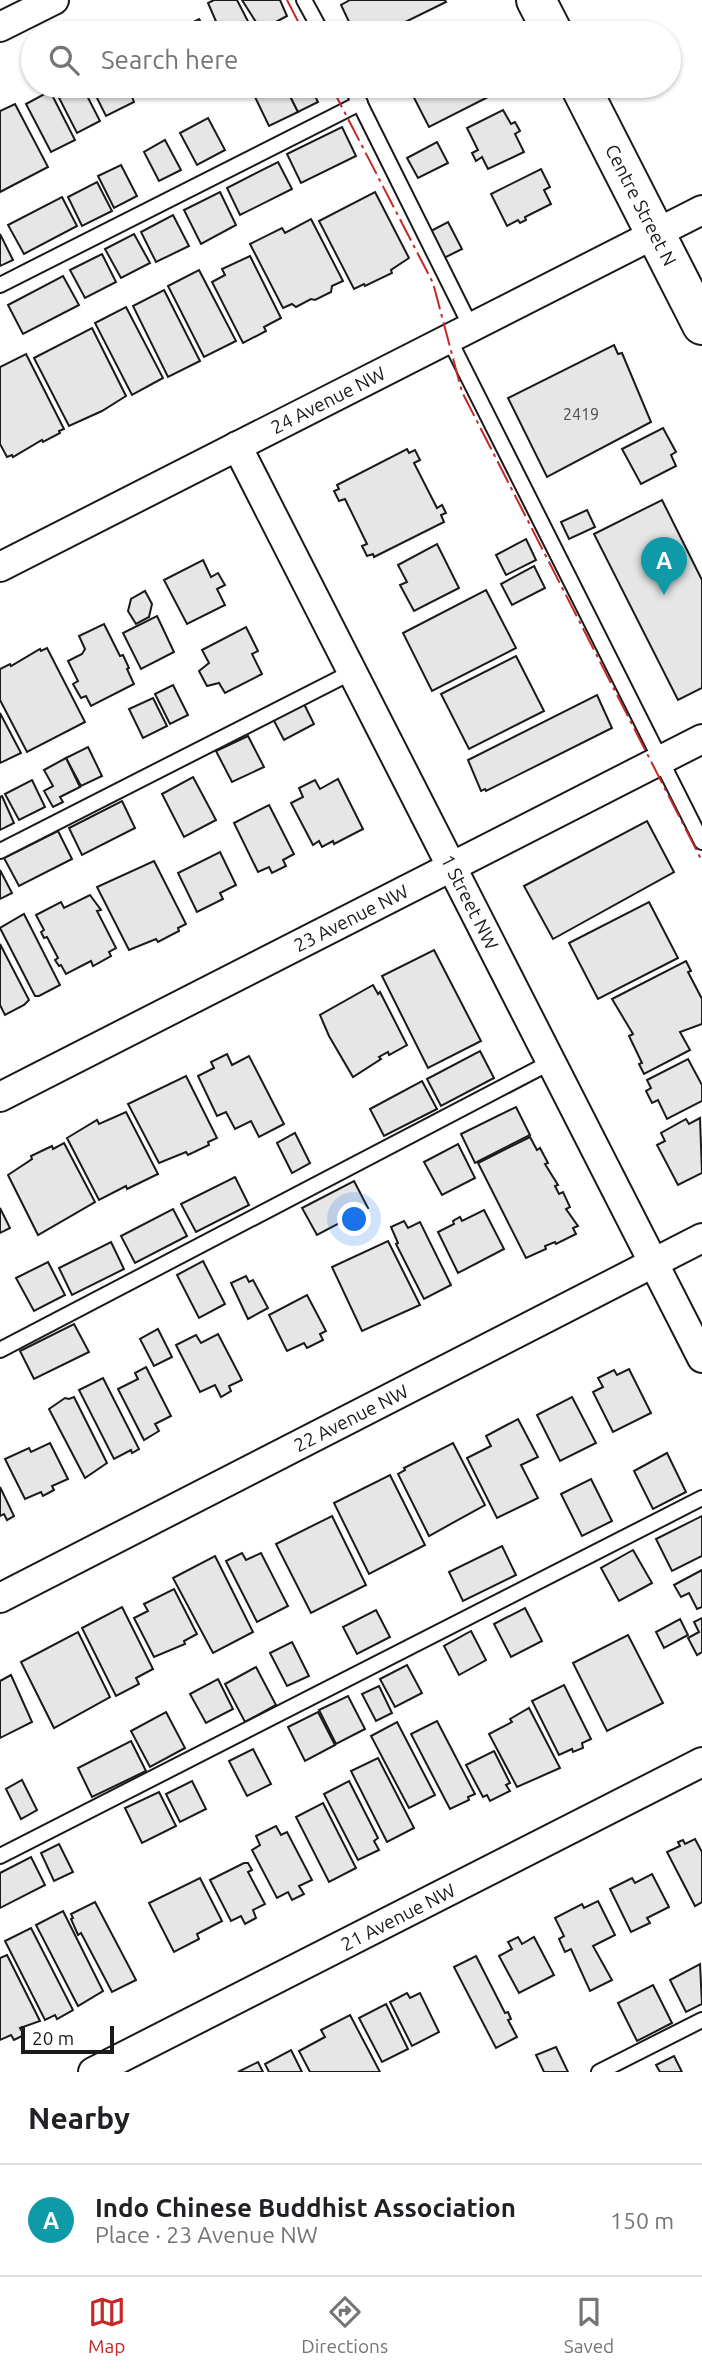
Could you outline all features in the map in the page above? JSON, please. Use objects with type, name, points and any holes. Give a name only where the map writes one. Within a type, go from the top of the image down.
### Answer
[{"type":"main road","points":[[536,0],[547,21]]},
{"type":"main road","name":"Centre Street N","points":[[586,98],[702,325]]},
{"type":"street","points":[[0,27],[54,0]]},
{"type":"street","name":"24 Avenue NW","points":[[0,567],[702,209]]},
{"type":"street","name":"1 Street NW","points":[[237,446],[702,1357]]},
{"type":"street","name":"23 Avenue NW","points":[[0,1097],[702,739]]},
{"type":"street","name":"22 Avenue NW","points":[[0,1598],[702,1238]]},
{"type":"street","name":"21 Avenue NW","points":[[93,2072],[702,1762]]},
{"type":"lane","points":[[304,0],[315,21]]},
{"type":"lane","points":[[357,98],[460,333],[660,760],[702,842]]},
{"type":"lane","points":[[0,285],[360,103]]},
{"type":"lane","points":[[0,851],[352,672]]},
{"type":"lane","points":[[0,1350],[551,1062]]},
{"type":"lane","points":[[0,1856],[702,1498]]},
{"type":"lane","points":[[599,2072],[702,2020]]},
{"type":"building","points":[[214,0],[237,0],[248,21],[216,21],[208,3]]},
{"type":"building","points":[[242,0],[280,0],[287,16],[278,21],[255,21]]},
{"type":"building","points":[[350,0],[446,2],[407,21],[349,21],[341,5]]},
{"type":"building","points":[[37,98],[54,98],[75,140],[51,152],[26,104]]},
{"type":"building","points":[[59,98],[88,98],[100,121],[77,133]]},
{"type":"building","points":[[97,98],[132,98],[134,102],[106,116]]},
{"type":"building","points":[[255,98],[291,98],[298,112],[269,126]]},
{"type":"building","points":[[291,98],[316,98],[318,102],[298,112]]},
{"type":"building","points":[[414,98],[486,98],[429,127]]},
{"type":"building","points":[[15,104],[48,167],[0,192],[0,111]]},
{"type":"building","points":[[503,110],[511,124],[515,122],[520,131],[515,134],[524,152],[488,169],[482,157],[476,161],[472,153],[478,150],[467,128]]},
{"type":"building","points":[[208,118],[225,150],[197,165],[180,133]]},
{"type":"building","points":[[342,127],[356,156],[301,183],[287,154]]},
{"type":"building","points":[[165,140],[181,170],[159,181],[144,152]]},
{"type":"building","points":[[437,142],[448,163],[418,178],[407,158]]},
{"type":"building","points":[[278,162],[292,189],[240,215],[227,188]]},
{"type":"building","points":[[121,165],[137,196],[114,208],[98,176]]},
{"type":"building","points":[[541,169],[550,187],[544,190],[551,204],[525,217],[526,220],[520,223],[518,220],[507,226],[491,194]]},
{"type":"building","points":[[97,182],[112,211],[82,226],[68,197]]},
{"type":"building","points":[[220,192],[236,225],[201,244],[184,210]]},
{"type":"building","points":[[375,192],[409,258],[391,270],[392,273],[354,289],[319,221]]},
{"type":"building","points":[[62,197],[77,226],[24,254],[8,225]]},
{"type":"building","points":[[173,215],[189,246],[156,262],[141,232]]},
{"type":"building","points":[[311,219],[343,281],[332,286],[331,292],[315,300],[311,299],[296,307],[292,304],[283,308],[250,244],[282,228],[285,233]]},
{"type":"building","points":[[448,222],[462,249],[442,259],[429,232]]},
{"type":"building","points":[[0,234],[13,260],[0,266]]},
{"type":"building","points":[[134,234],[150,263],[121,278],[105,249]]},
{"type":"building","points":[[102,254],[116,282],[85,298],[70,270]]},
{"type":"building","points":[[250,256],[281,318],[264,327],[266,331],[243,343],[212,282],[225,275],[222,269]]},
{"type":"building","points":[[199,270],[236,341],[204,357],[168,286]]},
{"type":"building","points":[[63,276],[79,305],[23,334],[8,305]]},
{"type":"building","points":[[164,290],[200,361],[168,377],[133,306]]},
{"type":"building","points":[[126,307],[163,378],[132,395],[95,323]]},
{"type":"building","points":[[92,328],[126,396],[69,426],[34,358]]},
{"type":"building","points":[[614,345],[618,354],[622,353],[651,422],[547,477],[508,398]]},
{"type":"building","points":[[26,354],[64,429],[13,457],[7,457],[0,444],[0,367]]},
{"type":"building","points":[[663,428],[676,452],[671,455],[676,466],[641,484],[622,449]]},
{"type":"building","points":[[407,449],[409,453],[415,450],[420,460],[414,463],[437,508],[442,505],[446,513],[441,515],[444,522],[374,557],[373,554],[367,556],[362,546],[367,544],[345,499],[339,501],[334,491],[339,489],[337,485]]},
{"type":"building","points":[[662,500],[702,580],[702,688],[678,700],[594,534]]},
{"type":"building","points":[[587,510],[595,527],[569,539],[561,522]]},
{"type":"building","points":[[526,539],[536,560],[506,575],[496,555]]},
{"type":"building","points":[[437,544],[459,588],[414,611],[400,585],[407,582],[398,565]]},
{"type":"building","points":[[203,560],[211,577],[218,573],[225,585],[217,589],[225,605],[187,624],[164,580]]},
{"type":"building","points":[[534,566],[545,588],[512,605],[501,584]]},
{"type":"building","points":[[486,590],[516,648],[432,691],[403,633]]},
{"type":"building","points":[[145,591],[152,604],[149,617],[136,624],[128,611],[131,599]]},
{"type":"building","points":[[157,616],[174,652],[141,669],[123,633]]},
{"type":"building","points":[[104,624],[120,656],[123,655],[134,684],[91,706],[86,696],[81,698],[73,684],[78,681],[68,661],[82,654],[85,649],[79,636]]},
{"type":"building","points":[[246,627],[258,651],[252,654],[262,674],[225,693],[219,683],[207,686],[199,671],[209,663],[202,650]]},
{"type":"building","points":[[47,648],[85,722],[27,752],[0,700],[0,669]]},
{"type":"building","points":[[516,656],[544,711],[469,749],[441,694]]},
{"type":"building","points":[[173,685],[188,715],[170,724],[155,694]]},
{"type":"building","points":[[597,695],[612,728],[486,791],[481,791],[468,760]]},
{"type":"building","points":[[153,698],[167,726],[143,738],[129,709]]},
{"type":"building","points":[[304,704],[314,724],[284,740],[273,719]]},
{"type":"building","points":[[0,713],[21,753],[0,763]]},
{"type":"building","points":[[248,736],[264,767],[232,782],[216,751]]},
{"type":"building","points":[[88,747],[102,776],[81,786],[66,758]]},
{"type":"building","points":[[66,758],[80,787],[60,797],[63,802],[53,807],[44,791],[53,786],[44,770]]},
{"type":"building","points":[[193,777],[216,820],[184,837],[162,794]]},
{"type":"building","points":[[338,779],[363,829],[334,844],[333,841],[322,847],[319,841],[313,845],[291,803],[303,797],[299,788],[315,780],[320,789]]},
{"type":"building","points":[[32,780],[45,807],[19,820],[5,794]]},
{"type":"building","points":[[2,796],[14,823],[0,830],[0,797]]},
{"type":"building","points":[[122,801],[135,828],[82,855],[69,828]]},
{"type":"building","points":[[269,805],[294,854],[283,860],[286,866],[272,873],[269,867],[258,872],[234,823]]},
{"type":"building","points":[[647,821],[674,872],[553,939],[524,886]]},
{"type":"building","points":[[58,831],[72,859],[19,886],[4,858]]},
{"type":"building","points":[[220,852],[236,885],[220,893],[223,899],[197,912],[178,873]]},
{"type":"building","points":[[154,861],[186,924],[178,928],[179,931],[158,942],[156,939],[129,950],[97,887]]},
{"type":"building","points":[[0,870],[12,893],[0,899]]},
{"type":"building","points":[[90,895],[101,910],[97,911],[116,948],[109,952],[111,956],[93,966],[91,961],[66,974],[55,960],[58,958],[47,937],[44,938],[41,932],[44,930],[36,915],[61,902],[64,908]]},
{"type":"building","points":[[649,902],[678,958],[598,999],[569,943]]},
{"type":"building","points":[[24,914],[60,985],[39,996],[35,996],[0,928]]},
{"type":"building","points":[[0,944],[29,1000],[5,1015],[0,1005]]},
{"type":"building","points":[[434,950],[481,1041],[428,1068],[382,976]]},
{"type":"building","points":[[686,961],[691,971],[688,972],[702,999],[702,1024],[680,1032],[690,1050],[644,1074],[639,1064],[642,1063],[629,1036],[633,1034],[612,999]]},
{"type":"building","points":[[373,985],[378,994],[380,992],[407,1045],[389,1055],[388,1052],[379,1057],[381,1059],[353,1077],[320,1015]]},
{"type":"building","points":[[480,1051],[494,1078],[441,1106],[427,1079]]},
{"type":"building","points":[[227,1054],[232,1065],[249,1056],[284,1124],[259,1137],[251,1121],[235,1129],[226,1112],[217,1116],[198,1076],[214,1068],[211,1062]]},
{"type":"building","points":[[688,1059],[702,1085],[702,1101],[667,1119],[658,1100],[652,1103],[646,1091],[651,1088],[647,1080]]},
{"type":"building","points":[[186,1076],[217,1138],[188,1155],[186,1152],[159,1163],[128,1104]]},
{"type":"building","points":[[422,1081],[437,1109],[384,1136],[370,1109]]},
{"type":"building","points":[[516,1107],[530,1135],[475,1163],[461,1134]]},
{"type":"building","points":[[126,1112],[158,1174],[99,1200],[67,1138],[97,1120],[99,1124]]},
{"type":"building","points":[[700,1118],[702,1173],[678,1185],[657,1145],[665,1141],[661,1133],[686,1119],[689,1124]]},
{"type":"building","points":[[295,1133],[310,1163],[292,1173],[277,1143]]},
{"type":"building","points":[[530,1137],[537,1150],[540,1148],[548,1163],[545,1164],[558,1185],[555,1186],[559,1194],[563,1192],[570,1207],[566,1209],[578,1226],[573,1228],[576,1234],[556,1244],[555,1242],[545,1246],[546,1249],[526,1258],[478,1163]]},
{"type":"building","points":[[64,1143],[95,1202],[38,1235],[8,1175],[32,1159],[31,1156]]},
{"type":"building","points":[[458,1144],[475,1178],[442,1195],[424,1162]]},
{"type":"building","points":[[235,1177],[249,1205],[196,1232],[181,1204]]},
{"type":"building","points":[[354,1181],[368,1208],[317,1235],[302,1208]]},
{"type":"building","points":[[0,1208],[10,1228],[0,1233]]},
{"type":"building","points":[[173,1209],[187,1236],[135,1263],[121,1236]]},
{"type":"building","points":[[484,1210],[504,1249],[458,1273],[438,1232],[454,1224],[453,1221],[460,1217],[462,1221]]},
{"type":"building","points":[[404,1221],[408,1228],[420,1222],[451,1285],[424,1299],[396,1244],[398,1243],[391,1227]]},
{"type":"building","points":[[388,1241],[420,1305],[362,1331],[332,1267]]},
{"type":"building","points":[[111,1242],[124,1269],[72,1295],[59,1268]]},
{"type":"building","points":[[203,1261],[225,1304],[199,1318],[177,1275]]},
{"type":"building","points":[[48,1262],[65,1295],[34,1311],[16,1278]]},
{"type":"building","points":[[246,1276],[249,1282],[253,1280],[268,1308],[248,1319],[231,1283]]},
{"type":"building","points":[[307,1295],[326,1331],[320,1334],[323,1340],[307,1348],[304,1343],[287,1351],[269,1315]]},
{"type":"building","points":[[74,1324],[89,1352],[34,1379],[20,1351]]},
{"type":"building","points":[[158,1329],[172,1357],[154,1366],[140,1339]]},
{"type":"building","points":[[218,1334],[242,1380],[229,1386],[231,1391],[221,1397],[215,1385],[200,1392],[176,1345],[196,1335],[201,1343]]},
{"type":"building","points":[[146,1367],[171,1416],[155,1424],[159,1431],[144,1440],[118,1389],[138,1379],[135,1373]]},
{"type":"building","points":[[629,1369],[651,1413],[613,1432],[593,1392],[603,1387],[598,1378],[614,1370],[617,1375]]},
{"type":"building","points":[[103,1378],[139,1449],[114,1459],[79,1390]]},
{"type":"building","points":[[74,1397],[107,1463],[85,1478],[49,1409],[65,1398]]},
{"type":"building","points":[[572,1397],[596,1443],[560,1461],[537,1415]]},
{"type":"building","points":[[518,1419],[538,1457],[521,1465],[538,1498],[497,1518],[467,1458],[491,1446],[486,1436]]},
{"type":"building","points":[[50,1443],[68,1479],[52,1486],[54,1490],[43,1496],[41,1492],[25,1499],[5,1459],[29,1448],[31,1452]]},
{"type":"building","points":[[453,1443],[485,1505],[429,1536],[398,1474],[405,1470],[404,1468]]},
{"type":"building","points":[[667,1453],[686,1492],[653,1509],[634,1471]]},
{"type":"building","points":[[390,1475],[425,1545],[369,1574],[334,1503]]},
{"type":"building","points":[[591,1479],[612,1521],[582,1536],[561,1494]]},
{"type":"building","points":[[0,1487],[14,1516],[7,1520],[4,1514],[0,1516]]},
{"type":"building","points":[[332,1516],[366,1585],[311,1613],[276,1544]]},
{"type":"building","points":[[702,1516],[702,1556],[672,1571],[656,1539]]},
{"type":"building","points":[[502,1546],[516,1575],[463,1601],[449,1572]]},
{"type":"building","points":[[633,1550],[652,1583],[619,1601],[601,1568]]},
{"type":"building","points":[[242,1553],[246,1560],[261,1553],[288,1606],[257,1622],[226,1561]]},
{"type":"building","points":[[215,1556],[253,1632],[213,1653],[173,1578]]},
{"type":"building","points":[[702,1570],[702,1607],[697,1609],[689,1593],[681,1597],[674,1585]]},
{"type":"building","points":[[174,1589],[197,1634],[184,1641],[185,1644],[154,1657],[134,1618],[148,1611],[144,1604]]},
{"type":"building","points":[[122,1607],[153,1669],[136,1678],[139,1684],[116,1696],[82,1628]]},
{"type":"building","points":[[525,1608],[542,1641],[511,1657],[494,1624]]},
{"type":"building","points":[[376,1610],[390,1637],[357,1654],[343,1627]]},
{"type":"building","points":[[702,1618],[702,1652],[697,1655],[688,1638],[699,1632],[694,1622]]},
{"type":"building","points":[[680,1619],[688,1635],[664,1648],[656,1632]]},
{"type":"building","points":[[471,1631],[486,1660],[459,1675],[444,1646]]},
{"type":"building","points":[[78,1632],[110,1697],[54,1728],[21,1662]]},
{"type":"building","points":[[628,1635],[663,1703],[607,1731],[573,1663]]},
{"type":"building","points":[[292,1642],[309,1676],[287,1686],[270,1653]]},
{"type":"building","points":[[407,1665],[422,1693],[395,1707],[380,1679]]},
{"type":"building","points":[[256,1667],[276,1705],[245,1722],[225,1684]]},
{"type":"building","points":[[11,1675],[32,1722],[0,1738],[0,1681]]},
{"type":"building","points":[[218,1679],[233,1709],[206,1723],[190,1694]]},
{"type":"building","points":[[564,1685],[591,1739],[582,1743],[583,1748],[573,1752],[572,1749],[559,1755],[532,1701]]},
{"type":"building","points":[[379,1686],[392,1713],[376,1721],[362,1694]]},
{"type":"building","points":[[348,1696],[365,1729],[336,1744],[319,1710]]},
{"type":"building","points":[[529,1708],[560,1768],[517,1787],[489,1734],[512,1722],[510,1719]]},
{"type":"building","points":[[166,1712],[185,1748],[150,1767],[131,1731]]},
{"type":"building","points":[[318,1712],[335,1745],[305,1761],[288,1727]]},
{"type":"building","points":[[437,1721],[475,1794],[450,1809],[411,1734]]},
{"type":"building","points":[[397,1722],[435,1795],[409,1808],[371,1736]]},
{"type":"building","points":[[131,1741],[146,1771],[92,1797],[78,1768]]},
{"type":"building","points":[[253,1749],[271,1784],[247,1796],[229,1761]]},
{"type":"building","points":[[494,1751],[510,1783],[506,1785],[510,1791],[490,1801],[487,1795],[483,1797],[466,1765]]},
{"type":"building","points":[[378,1758],[414,1828],[387,1842],[351,1771]]},
{"type":"building","points":[[22,1780],[37,1810],[21,1819],[6,1789]]},
{"type":"building","points":[[192,1781],[206,1809],[180,1822],[166,1794]]},
{"type":"building","points":[[349,1781],[378,1838],[374,1841],[379,1850],[358,1860],[324,1794]]},
{"type":"building","points":[[159,1792],[176,1826],[142,1843],[125,1808]]},
{"type":"building","points":[[323,1803],[356,1868],[329,1882],[296,1817]]},
{"type":"building","points":[[276,1826],[281,1835],[287,1832],[312,1880],[299,1886],[304,1894],[292,1900],[288,1892],[277,1898],[252,1850],[260,1845],[256,1836]]},
{"type":"building","points":[[695,1839],[702,1852],[702,1902],[695,1906],[667,1852],[680,1846],[678,1842],[683,1840],[685,1844]]},
{"type":"building","points":[[59,1844],[73,1872],[54,1881],[41,1853]]},
{"type":"building","points":[[31,1857],[45,1885],[0,1908],[0,1873]]},
{"type":"building","points":[[248,1863],[252,1870],[248,1872],[265,1904],[253,1910],[256,1918],[245,1924],[241,1916],[231,1921],[210,1880]]},
{"type":"building","points":[[652,1874],[669,1907],[647,1918],[650,1923],[631,1932],[610,1889],[632,1878],[635,1883]]},
{"type":"building","points":[[200,1878],[222,1921],[197,1934],[199,1939],[174,1952],[149,1903]]},
{"type":"building","points":[[598,1901],[615,1935],[593,1946],[612,1980],[590,1991],[571,1949],[565,1952],[559,1939],[564,1936],[555,1918],[582,1904],[584,1908]]},
{"type":"building","points":[[95,1902],[136,1980],[112,1992],[71,1919],[71,1914]]},
{"type":"building","points":[[63,1911],[103,1991],[78,2006],[36,1925]]},
{"type":"building","points":[[31,1928],[73,2010],[57,2019],[55,2015],[45,2020],[5,1941]]},
{"type":"building","points":[[518,1937],[522,1944],[534,1937],[554,1975],[519,1993],[499,1956],[512,1949],[508,1942]]},
{"type":"building","points":[[7,1955],[40,2021],[20,2028],[24,2035],[14,2040],[11,2035],[0,2040],[0,1958]]},
{"type":"building","points":[[476,1956],[505,2013],[508,2012],[511,2019],[508,2020],[517,2037],[496,2048],[454,1967]]},
{"type":"building","points":[[700,1964],[702,2004],[686,2012],[670,1980]]},
{"type":"building","points":[[653,1985],[672,2023],[637,2041],[618,2003]]},
{"type":"building","points":[[407,1993],[410,1998],[420,1993],[439,2032],[412,2046],[390,2002]]},
{"type":"building","points":[[386,2004],[408,2049],[382,2062],[359,2018]]},
{"type":"building","points":[[350,2015],[380,2072],[310,2072],[299,2051],[325,2037],[321,2030]]},
{"type":"building","points":[[556,2047],[568,2072],[544,2072],[536,2055]]},
{"type":"building","points":[[291,2050],[302,2072],[269,2072],[265,2064]]},
{"type":"building","points":[[674,2056],[682,2072],[660,2072],[656,2065]]},
{"type":"building","points":[[258,2062],[263,2072],[238,2072]]},
{"type":"power","points":[[287,0],[298,21]]},
{"type":"power","points":[[337,98],[433,283],[462,392],[702,861]]},
{"type":"place","name":"Indo Chinese Buddhist Association","points":[[664,595]]}]
